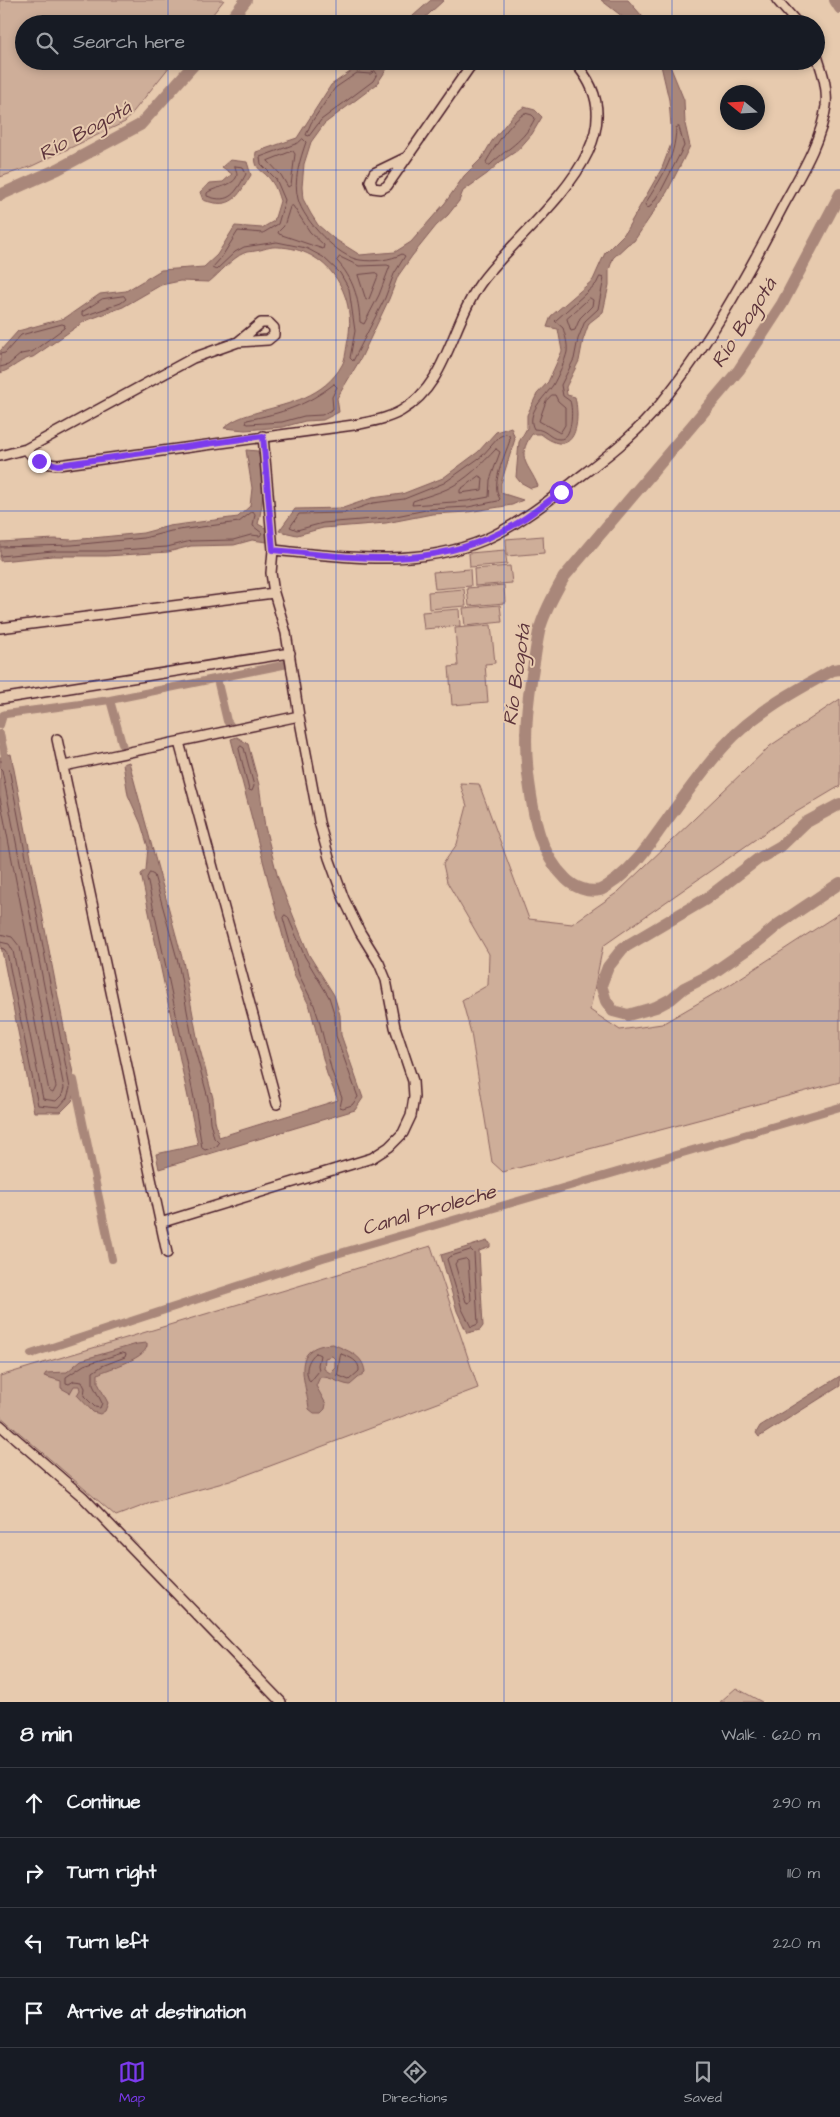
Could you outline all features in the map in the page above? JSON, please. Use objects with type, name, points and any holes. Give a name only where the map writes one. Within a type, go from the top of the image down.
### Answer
[{"type":"street","points":[[777,0],[790,15]]},
{"type":"street","points":[[405,158],[468,70]]},
{"type":"street","points":[[26,449],[31,456],[39,461],[58,465],[354,425],[384,418],[401,411],[426,392],[438,373],[458,323],[481,283],[562,193],[591,148],[595,136],[596,111],[594,92],[586,74],[582,70]]},
{"type":"street","points":[[273,550],[384,558],[413,558],[452,552],[484,540],[515,525],[606,457],[651,415],[697,354],[745,279],[815,145],[826,106],[825,80],[822,70]]},
{"type":"street","points":[[0,456],[26,449],[193,358],[238,342]]},
{"type":"street","points":[[160,1223],[372,1158],[389,1147],[403,1133],[411,1116],[414,1097],[413,1081],[395,1027],[386,980],[379,963],[360,932],[344,899],[329,858],[319,822],[298,716],[286,632],[274,593],[271,574],[273,550],[263,436]]},
{"type":"street","points":[[0,628],[274,593]]},
{"type":"street","points":[[0,699],[290,653]]},
{"type":"street","points":[[64,766],[298,716]]},
{"type":"street","points":[[57,739],[167,1253]]},
{"type":"street","points":[[179,742],[278,1104]]},
{"type":"street","points":[[0,1425],[83,1497],[281,1702]]},
{"type":"shaded area","points":[[0,0],[224,0],[212,15],[15,15],[15,70],[167,70],[125,122],[32,166],[0,177]]},
{"type":"shaded area","points":[[543,536],[544,553],[507,556],[506,539]]},
{"type":"shaded area","points":[[505,550],[507,564],[470,567],[469,553]]},
{"type":"shaded area","points":[[510,566],[512,583],[475,586],[474,569]]},
{"type":"shaded area","points":[[470,569],[471,586],[435,589],[433,572]]},
{"type":"shaded area","points":[[504,585],[505,603],[469,606],[467,588]]},
{"type":"shaded area","points":[[464,589],[466,606],[429,609],[428,592]]},
{"type":"shaded area","points":[[500,605],[502,622],[465,626],[463,608]]},
{"type":"shaded area","points":[[459,609],[460,626],[424,629],[422,612]]},
{"type":"shaded area","points":[[491,625],[495,663],[485,664],[488,702],[452,705],[449,667],[458,666],[455,628]]},
{"type":"shaded area","points":[[840,699],[840,786],[783,820],[603,946],[590,1010],[620,1030],[662,1024],[731,984],[840,913],[840,1082],[503,1172],[492,1162],[471,1033],[462,1000],[488,985],[489,954],[447,882],[443,864],[457,844],[467,806],[460,783],[479,784],[529,919],[572,924],[618,892],[770,746]]},
{"type":"shaded area","points":[[431,1246],[478,1388],[230,1481],[153,1502],[116,1516],[0,1416],[0,1376]]},
{"type":"shaded area","points":[[736,1688],[762,1702],[720,1702]]},
{"type":"water","points":[[431,0],[444,0],[428,15],[414,15]]},
{"type":"water","points":[[601,0],[628,0],[641,15],[620,15]]},
{"type":"water","points":[[353,70],[386,70],[377,84],[324,124],[311,142],[304,164],[303,199],[311,214],[318,225],[333,238],[360,255],[395,252],[411,242],[445,203],[464,176],[482,158],[492,141],[514,114],[524,107],[535,110],[542,117],[532,134],[518,150],[463,191],[459,201],[436,226],[398,276],[361,358],[337,398],[339,412],[323,420],[305,421],[283,427],[245,430],[224,428],[240,418],[294,402],[316,392],[335,376],[344,359],[350,323],[348,306],[343,290],[335,276],[324,264],[311,255],[295,249],[278,247],[240,255],[209,282],[180,281],[161,285],[123,307],[85,321],[33,357],[0,373],[0,351],[18,331],[65,318],[100,294],[126,291],[161,270],[204,267],[217,255],[235,226],[262,228],[274,221],[280,201],[277,191],[269,178],[257,167],[256,152],[297,138],[331,85]]},
{"type":"water","points":[[662,70],[672,70],[684,100],[685,124],[690,146],[667,192],[634,241],[613,258],[609,270],[609,285],[603,312],[589,323],[579,361],[566,387],[567,395],[575,397],[577,407],[576,427],[568,441],[562,443],[552,441],[541,434],[532,434],[524,450],[525,461],[538,486],[531,488],[520,482],[516,477],[519,442],[527,428],[527,415],[537,394],[548,382],[562,351],[558,329],[547,327],[551,316],[593,280],[605,253],[624,234],[662,168],[671,144],[669,100]]},
{"type":"water","points":[[230,160],[247,162],[251,175],[242,190],[233,200],[228,202],[213,203],[203,200],[200,192],[210,183],[223,182],[232,174],[222,167]]},
{"type":"water","points":[[511,427],[515,439],[501,483],[501,493],[523,500],[512,505],[468,512],[432,514],[386,523],[323,528],[297,535],[279,531],[295,509],[343,508],[372,498],[402,494],[443,478],[478,452],[496,432]]},
{"type":"water","points":[[246,450],[258,451],[262,469],[263,488],[258,524],[267,529],[267,542],[252,540],[234,545],[191,546],[168,552],[106,556],[53,556],[0,561],[0,542],[72,540],[143,533],[169,526],[238,517],[250,506],[252,488]]},
{"type":"water","points":[[237,737],[248,744],[259,785],[265,827],[278,878],[309,955],[334,995],[340,1015],[341,1035],[363,1098],[355,1110],[159,1169],[156,1154],[198,1145],[141,874],[146,870],[148,847],[141,824],[128,795],[123,764],[129,762],[183,961],[198,1042],[213,1098],[215,1121],[219,1137],[338,1100],[327,1074],[310,1007],[295,977],[287,952],[231,739]]},
{"type":"water","points":[[11,754],[76,1089],[72,1101],[61,1112],[34,1112],[0,941],[0,757]]},
{"type":"water","points":[[487,1241],[490,1243],[490,1247],[479,1251],[483,1326],[480,1330],[467,1333],[457,1311],[441,1255]]},
{"type":"water","points":[[147,1343],[146,1348],[136,1358],[98,1374],[98,1383],[108,1403],[105,1411],[100,1414],[93,1412],[77,1395],[80,1390],[79,1386],[74,1386],[70,1393],[61,1388],[61,1381],[44,1376],[46,1373],[67,1372],[81,1360],[137,1344]]},
{"type":"water","points":[[333,1344],[349,1351],[358,1357],[364,1366],[365,1372],[350,1385],[320,1377],[316,1386],[326,1404],[325,1409],[321,1413],[314,1413],[309,1409],[303,1367],[305,1358],[310,1351],[319,1346]],"holes":[[[332,1356],[335,1359],[335,1368],[330,1373],[324,1369],[325,1358]]]},
{"type":"water","points":[[840,1376],[840,1386],[759,1437],[756,1433],[760,1426]]},
{"type":"waterway","name":"Río Bogotá","points":[[234,15],[246,0]]},
{"type":"waterway","name":"Río Bogotá","points":[[835,0],[840,8]]},
{"type":"waterway","name":"Río Bogotá","points":[[0,195],[58,169],[140,125],[189,70]]},
{"type":"waterway","name":"Río Bogotá","points":[[840,194],[782,304],[739,370],[564,577],[550,602],[538,636],[529,692],[526,752],[533,809],[539,834],[557,869],[569,882],[586,890],[600,890],[616,880],[638,859],[702,772],[737,733],[762,712],[790,694],[833,670],[840,669]]},
{"type":"waterway","points":[[0,725],[3,715],[6,714],[110,700],[288,664]]},
{"type":"waterway","points":[[217,679],[227,721],[230,725]]},
{"type":"waterway","points":[[110,700],[124,751]]},
{"type":"waterway","points":[[0,734],[7,766]]},
{"type":"waterway","name":"Río Bogotá","points":[[840,804],[805,823],[781,846],[758,859],[706,899],[623,948],[608,967],[601,985],[606,1001],[613,1011],[628,1015],[656,1007],[671,999],[684,988],[710,975],[756,943],[779,924],[840,883]]},
{"type":"waterway","points":[[74,1080],[112,1259]]},
{"type":"waterway","name":"Canal Proleche","points":[[31,1354],[323,1258],[840,1107]]},
{"type":"route","points":[[39,461],[58,465],[263,436],[273,550],[324,555],[413,558],[452,552],[484,540],[515,525],[561,492]]}]
